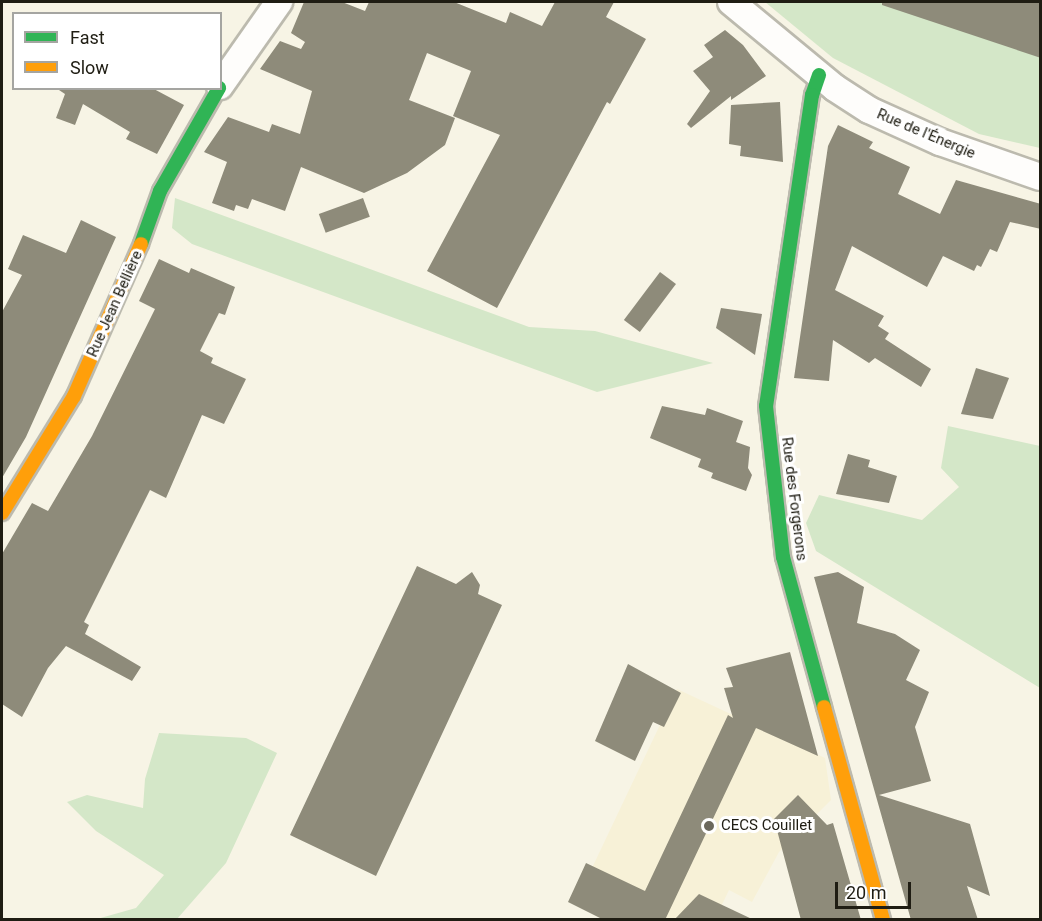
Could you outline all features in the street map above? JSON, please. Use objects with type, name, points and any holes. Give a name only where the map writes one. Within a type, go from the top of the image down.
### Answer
[{"type":"street","name":"Rue Jean Bellière","points":[[222,84],[279,2]]},
{"type":"street","name":"Rue de l'Énergie","points":[[731,2],[851,100],[915,132],[1041,177]]},
{"type":"street","name":"Rue des Forgerons","points":[[819,75],[812,95],[804,168],[766,406],[772,484],[783,557],[883,920]]},
{"type":"street","name":"Rue Jean Bellière","points":[[2,513],[74,396],[137,256],[160,191],[218,90]]},
{"type":"shaded area","name":"CECS Couillet","points":[[677,689],[825,758],[831,800],[779,852],[752,902],[729,890],[715,919],[646,919],[582,889]]},
{"type":"green space","points":[[765,2],[927,2],[1040,40],[1040,148],[979,134],[833,58]]},
{"type":"green space","points":[[175,198],[529,327],[595,331],[713,363],[597,392],[192,244],[172,228]]},
{"type":"green space","points":[[948,426],[1040,446],[1040,688],[816,551],[806,523],[819,495],[922,520],[959,487],[941,468]]},
{"type":"green space","points":[[159,733],[246,738],[277,753],[226,863],[177,919],[97,919],[136,908],[164,875],[96,831],[67,802],[87,795],[143,808],[145,779]]},
{"type":"building","points":[[304,2],[342,2],[365,11],[369,2],[454,2],[506,23],[510,12],[542,26],[555,2],[614,2],[606,17],[646,39],[610,104],[607,102],[497,308],[427,271],[500,135],[453,116],[471,71],[427,53],[409,100],[455,118],[445,145],[407,173],[364,193],[301,167],[285,211],[252,199],[248,209],[236,205],[234,211],[212,203],[227,162],[204,152],[228,117],[269,132],[272,124],[300,134],[312,91],[260,69],[280,41],[301,49],[305,42],[291,33]]},
{"type":"building","points":[[882,2],[1041,2],[1041,58],[882,5]]},
{"type":"building","points":[[725,30],[743,45],[766,76],[731,100],[731,96],[691,128],[687,124],[710,91],[693,71],[713,57],[704,45]]},
{"type":"building","points":[[59,90],[156,90],[184,105],[157,154],[126,139],[130,132],[83,104],[75,125],[56,118],[65,94]]},
{"type":"building","points":[[780,102],[783,162],[740,156],[741,146],[729,144],[731,105]]},
{"type":"building","points":[[838,125],[873,142],[869,148],[910,167],[898,194],[940,214],[956,180],[1041,204],[1041,229],[1010,222],[997,252],[990,249],[981,267],[977,265],[974,271],[943,256],[927,287],[852,246],[835,290],[884,316],[878,326],[889,333],[885,339],[931,369],[921,387],[875,358],[869,363],[833,340],[829,381],[794,378],[828,146]]},
{"type":"building","points":[[363,198],[370,217],[326,233],[319,214]]},
{"type":"building","points":[[81,220],[116,237],[26,437],[2,478],[2,312],[22,275],[8,269],[23,235],[66,253]]},
{"type":"building","points":[[159,259],[189,273],[191,268],[235,287],[225,315],[219,313],[200,351],[213,358],[211,363],[246,379],[224,424],[202,415],[166,498],[150,490],[84,622],[89,625],[85,634],[141,667],[132,681],[66,646],[48,668],[22,717],[2,704],[2,554],[32,503],[48,511],[92,436],[155,309],[139,301]]},
{"type":"building","points":[[660,272],[676,284],[640,332],[624,320]]},
{"type":"building","points":[[721,308],[762,314],[755,355],[716,328]]},
{"type":"building","points":[[976,368],[1009,378],[993,419],[961,414]]},
{"type":"building","points":[[662,406],[705,415],[707,408],[743,421],[736,442],[750,447],[748,468],[752,475],[746,491],[711,478],[713,473],[698,467],[701,459],[650,438]]},
{"type":"building","points":[[848,454],[870,460],[868,467],[897,476],[889,503],[836,494]]},
{"type":"building","points":[[417,566],[456,584],[472,572],[480,585],[478,594],[502,605],[376,876],[290,835]]},
{"type":"building","points":[[838,572],[864,587],[857,623],[895,634],[920,650],[906,680],[929,692],[915,727],[931,781],[879,795],[970,824],[990,896],[967,886],[978,920],[911,920],[814,577]]},
{"type":"building","points":[[790,652],[818,756],[756,728],[665,920],[604,920],[568,902],[586,863],[645,891],[728,715],[733,718],[724,688],[733,687],[726,668]]},
{"type":"building","points":[[628,664],[681,693],[664,727],[653,722],[635,761],[595,741]]},
{"type":"building","points":[[798,795],[827,825],[833,823],[861,920],[801,920],[774,819]]},
{"type":"building","points":[[699,894],[754,920],[674,920]]},
{"type":"traffic: fast","points":[[819,75],[812,95],[766,406],[783,557],[824,707]]},
{"type":"traffic: fast","points":[[141,244],[160,191],[218,90]]},
{"type":"traffic: slow","points":[[2,513],[74,396],[141,244]]},
{"type":"traffic: slow","points":[[824,707],[883,920]]},
{"type":"place","name":"CECS Couillet","points":[[709,826]]}]
